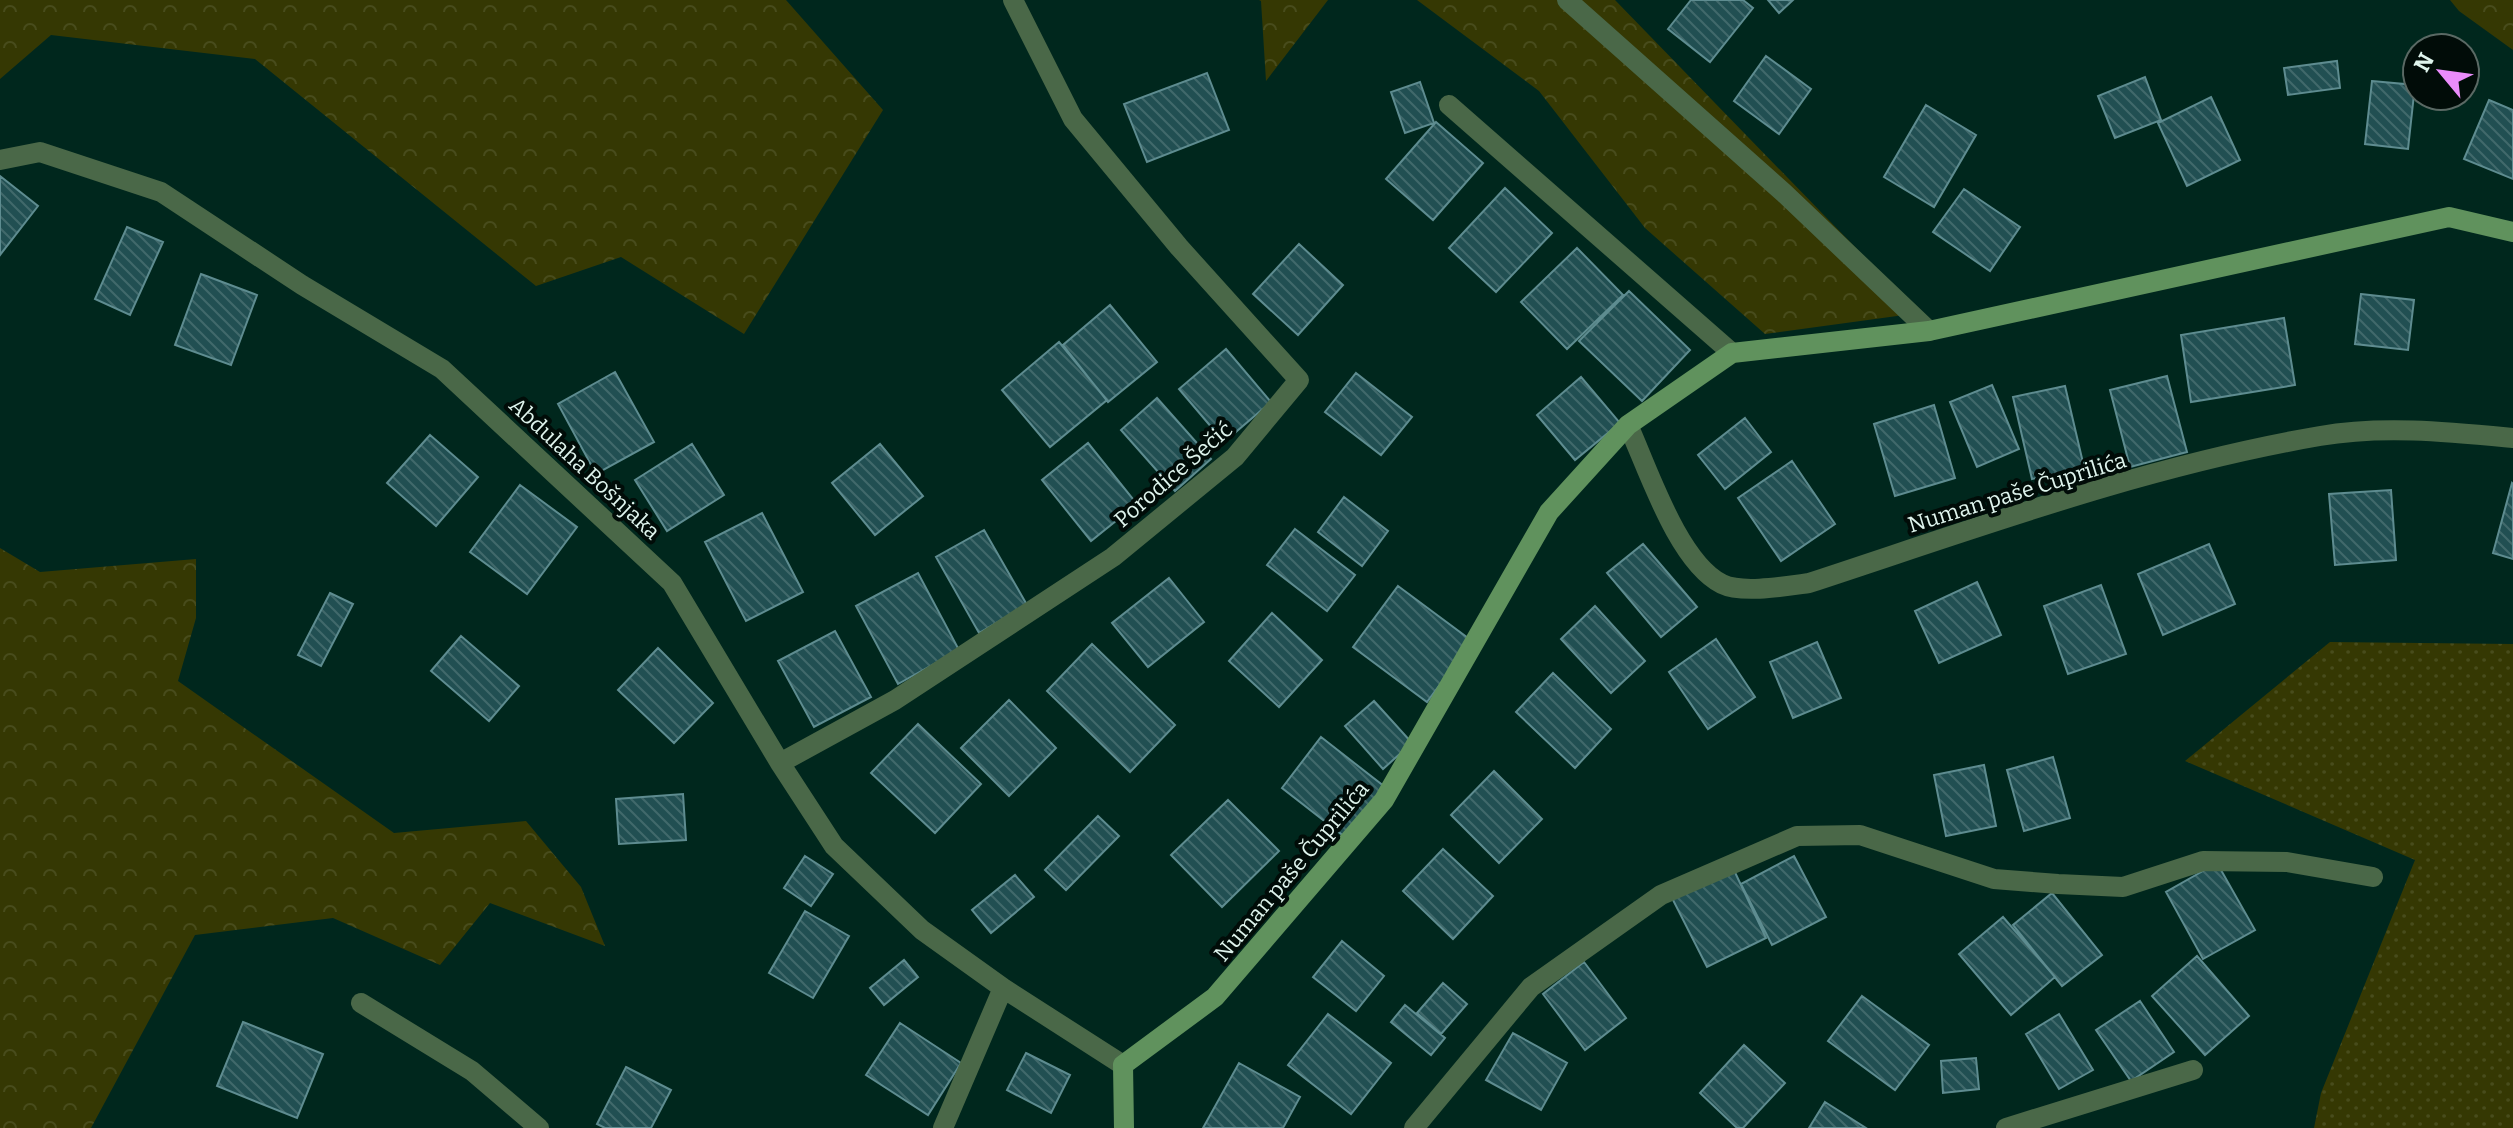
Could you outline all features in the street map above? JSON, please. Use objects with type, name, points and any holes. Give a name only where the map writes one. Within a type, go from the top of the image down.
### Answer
[{"type":"street","name":"Porodice Šečić","points":[[780,763],[895,700],[1113,557],[1235,457],[1299,380],[1179,247],[1073,119],[1013,0]]},
{"type":"street","points":[[1567,0],[1784,193],[1929,331]]},
{"type":"street","points":[[1449,105],[1732,353]]},
{"type":"street","name":"Abdulaha Bošnjaka","points":[[0,160],[40,152],[161,192],[302,285],[442,369],[672,583],[780,763],[834,846],[922,930],[1003,988],[1123,1065]]},
{"type":"street","name":"Numan paše Čuprilića","points":[[1123,1065],[1215,997],[1384,800],[1549,512],[1628,425],[1732,353],[1929,331],[2449,217],[2513,232]]},
{"type":"street","name":"Numan paše Čuprilića","points":[[1628,425],[1677,533],[1696,561],[1723,585],[1769,589],[1809,583],[2106,486],[2322,435],[2436,431],[2513,438]]},
{"type":"street","points":[[1414,1128],[1531,987],[1661,895],[1797,836],[1860,835],[1994,879],[2058,884],[2123,887],[2203,861],[2287,862],[2373,877]]},
{"type":"street","points":[[943,1128],[1003,988]]},
{"type":"street","points":[[361,1003],[472,1071],[539,1128]]},
{"type":"street","points":[[1123,1065],[1124,1128]]},
{"type":"street","points":[[2006,1128],[2193,1070]]},
{"type":"green space","points":[[0,0],[786,0],[883,110],[744,334],[621,257],[536,286],[255,59],[51,35],[0,79]]},
{"type":"green space","points":[[1328,0],[1266,81],[1261,1]]},
{"type":"green space","points":[[1417,0],[1615,0],[1919,313],[1765,334],[1645,228],[1539,91]]},
{"type":"green space","points":[[2450,0],[2513,0],[2513,50],[2459,11]]},
{"type":"green space","points":[[0,548],[40,572],[196,559],[196,618],[178,681],[394,833],[526,821],[581,887],[605,946],[490,903],[440,965],[333,918],[195,935],[91,1128],[0,1128]]},
{"type":"green space","points":[[2330,642],[2513,644],[2513,1128],[2314,1128],[2321,1093],[2415,860],[2185,761]]},
{"type":"building","points":[[1691,0],[1743,0],[1753,8],[1710,62],[1668,29]]},
{"type":"building","points":[[1768,0],[1793,0],[1779,13]]},
{"type":"building","points":[[1766,56],[1811,89],[1779,134],[1734,101]]},
{"type":"building","points":[[2337,61],[2340,88],[2288,95],[2284,68]]},
{"type":"building","points":[[1207,73],[1229,130],[1147,162],[1124,104]]},
{"type":"building","points":[[2145,77],[2161,120],[2115,138],[2098,96]]},
{"type":"building","points":[[2372,81],[2401,84],[2401,112],[2412,112],[2408,149],[2365,144]]},
{"type":"building","points":[[1420,82],[1434,123],[1405,133],[1391,92]]},
{"type":"building","points":[[2211,97],[2240,160],[2187,186],[2158,123]]},
{"type":"building","points":[[2489,100],[2513,110],[2513,179],[2464,159]]},
{"type":"building","points":[[1926,105],[1976,135],[1934,207],[1884,177]]},
{"type":"building","points":[[1436,122],[1483,163],[1433,220],[1386,179]]},
{"type":"building","points":[[0,176],[38,206],[0,255]]},
{"type":"building","points":[[1505,188],[1552,233],[1496,292],[1449,248]]},
{"type":"building","points":[[1964,189],[2020,227],[1990,271],[1933,232]]},
{"type":"building","points":[[127,227],[163,242],[130,315],[95,299]]},
{"type":"building","points":[[1299,244],[1343,285],[1298,335],[1253,294]]},
{"type":"building","points":[[1577,248],[1623,295],[1567,349],[1521,302]]},
{"type":"building","points":[[201,274],[257,295],[231,365],[175,345]]},
{"type":"building","points":[[1629,291],[1690,350],[1642,401],[1579,341]]},
{"type":"building","points":[[2361,294],[2414,300],[2408,350],[2355,344]]},
{"type":"building","points":[[1110,305],[1157,362],[1108,402],[1063,345]]},
{"type":"building","points":[[2284,318],[2295,385],[2191,402],[2181,335]]},
{"type":"building","points":[[1059,342],[1107,400],[1050,447],[1002,390]]},
{"type":"building","points":[[1226,349],[1271,402],[1224,442],[1179,389]]},
{"type":"building","points":[[615,372],[654,442],[596,474],[558,404]]},
{"type":"building","points":[[1356,373],[1412,417],[1381,455],[1325,412]]},
{"type":"building","points":[[2167,376],[2187,452],[2130,467],[2110,390]]},
{"type":"building","points":[[1581,377],[1620,423],[1575,460],[1537,415]]},
{"type":"building","points":[[1992,385],[2019,449],[1977,467],[1950,402]]},
{"type":"building","points":[[2065,386],[2084,467],[2032,479],[2013,397]]},
{"type":"building","points":[[1157,398],[1211,459],[1175,491],[1121,430]]},
{"type":"building","points":[[1934,405],[1955,478],[1895,496],[1874,424]]},
{"type":"building","points":[[1745,418],[1771,452],[1725,489],[1698,455]]},
{"type":"building","points":[[430,435],[478,477],[436,526],[387,483]]},
{"type":"building","points":[[1088,443],[1137,504],[1091,541],[1042,480]]},
{"type":"building","points":[[692,444],[724,495],[667,531],[635,480]]},
{"type":"building","points":[[880,444],[923,496],[875,535],[832,483]]},
{"type":"building","points":[[1792,461],[1835,524],[1781,561],[1738,498]]},
{"type":"building","points":[[2513,484],[2513,559],[2493,553]]},
{"type":"building","points":[[520,485],[577,527],[527,594],[470,552]]},
{"type":"building","points":[[2391,490],[2396,560],[2335,565],[2329,494]]},
{"type":"building","points":[[1344,497],[1388,531],[1362,566],[1318,532]]},
{"type":"building","points":[[762,513],[803,592],[746,621],[705,542]]},
{"type":"building","points":[[1295,529],[1355,575],[1327,611],[1267,565]]},
{"type":"building","points":[[984,530],[1027,605],[979,633],[936,557]]},
{"type":"building","points":[[1643,544],[1697,607],[1661,637],[1607,573]]},
{"type":"building","points":[[2209,544],[2235,604],[2163,635],[2138,574]]},
{"type":"building","points":[[918,573],[959,650],[898,684],[856,606]]},
{"type":"building","points":[[1169,578],[1204,622],[1148,667],[1112,623]]},
{"type":"building","points":[[1977,582],[2001,635],[1939,663],[1915,611]]},
{"type":"building","points":[[2101,585],[2126,654],[2068,674],[2044,606]]},
{"type":"building","points":[[1398,586],[1472,641],[1427,702],[1353,647]]},
{"type":"building","points":[[330,593],[353,604],[321,666],[298,655]]},
{"type":"building","points":[[1595,606],[1645,661],[1611,693],[1561,639]]},
{"type":"building","points":[[1272,613],[1322,660],[1279,707],[1229,661]]},
{"type":"building","points":[[835,631],[871,697],[814,727],[778,661]]},
{"type":"building","points":[[461,636],[519,686],[489,721],[431,671]]},
{"type":"building","points":[[1716,639],[1755,697],[1708,729],[1669,672]]},
{"type":"building","points":[[1817,642],[1841,698],[1793,718],[1770,662]]},
{"type":"building","points":[[1092,644],[1175,725],[1130,772],[1047,691]]},
{"type":"building","points":[[658,648],[713,703],[674,743],[618,690]]},
{"type":"building","points":[[1553,673],[1611,729],[1575,768],[1516,712]]},
{"type":"building","points":[[1009,700],[1056,748],[1009,796],[961,748]]},
{"type":"building","points":[[1374,701],[1412,743],[1383,769],[1345,726]]},
{"type":"building","points":[[918,724],[981,784],[935,833],[871,773]]},
{"type":"building","points":[[1321,737],[1385,787],[1345,837],[1282,788]]},
{"type":"building","points":[[2053,757],[2070,818],[2024,831],[2007,770]]},
{"type":"building","points":[[1984,765],[1996,826],[1946,836],[1934,775]]},
{"type":"building","points":[[1494,771],[1542,819],[1499,863],[1451,815]]},
{"type":"building","points":[[683,794],[686,840],[619,844],[616,799]]},
{"type":"building","points":[[1228,800],[1279,851],[1222,907],[1171,855]]},
{"type":"building","points":[[1098,816],[1119,836],[1066,890],[1045,870]]},
{"type":"building","points":[[1443,849],[1493,896],[1453,939],[1403,891]]},
{"type":"building","points":[[805,856],[833,874],[811,906],[784,888]]},
{"type":"building","points":[[1794,856],[1826,917],[1772,945],[1741,884]]},
{"type":"building","points":[[2217,863],[2255,930],[2203,959],[2166,892]]},
{"type":"building","points":[[1732,866],[1766,938],[1707,967],[1671,896]]},
{"type":"building","points":[[1015,875],[1034,897],[991,933],[972,910]]},
{"type":"building","points":[[2052,893],[2102,955],[2062,986],[2013,925]]},
{"type":"building","points":[[805,911],[849,936],[813,998],[769,973]]},
{"type":"building","points":[[2003,917],[2055,977],[2011,1015],[1959,954]]},
{"type":"building","points":[[1342,941],[1384,976],[1356,1011],[1313,977]]},
{"type":"building","points":[[2197,956],[2249,1016],[2205,1055],[2152,996]]},
{"type":"building","points":[[904,960],[918,977],[884,1005],[870,988]]},
{"type":"building","points":[[1584,962],[1626,1018],[1585,1050],[1543,994]]},
{"type":"building","points":[[1443,983],[1467,1004],[1441,1034],[1417,1013]]},
{"type":"building","points":[[1862,996],[1929,1045],[1895,1090],[1828,1041]]},
{"type":"building","points":[[2140,1001],[2174,1052],[2131,1081],[2096,1030]]},
{"type":"building","points":[[1405,1005],[1445,1038],[1431,1055],[1391,1022]]},
{"type":"building","points":[[1328,1014],[1391,1063],[1351,1114],[1288,1065]]},
{"type":"building","points":[[2059,1014],[2093,1070],[2059,1089],[2026,1034]]},
{"type":"building","points":[[243,1022],[323,1054],[297,1118],[217,1086]]},
{"type":"building","points":[[900,1023],[961,1063],[928,1115],[866,1075]]},
{"type":"building","points":[[1513,1033],[1567,1063],[1541,1110],[1486,1080]]},
{"type":"building","points":[[1744,1045],[1785,1083],[1743,1128],[1737,1128],[1700,1093]]},
{"type":"building","points":[[1026,1053],[1070,1075],[1051,1113],[1007,1090]]},
{"type":"building","points":[[1976,1058],[1979,1089],[1943,1093],[1941,1061]]},
{"type":"building","points":[[1239,1063],[1300,1097],[1283,1128],[1203,1128]]},
{"type":"building","points":[[626,1067],[671,1090],[651,1128],[605,1128],[597,1124]]},
{"type":"building","points":[[1825,1102],[1866,1128],[1809,1128]]}]
